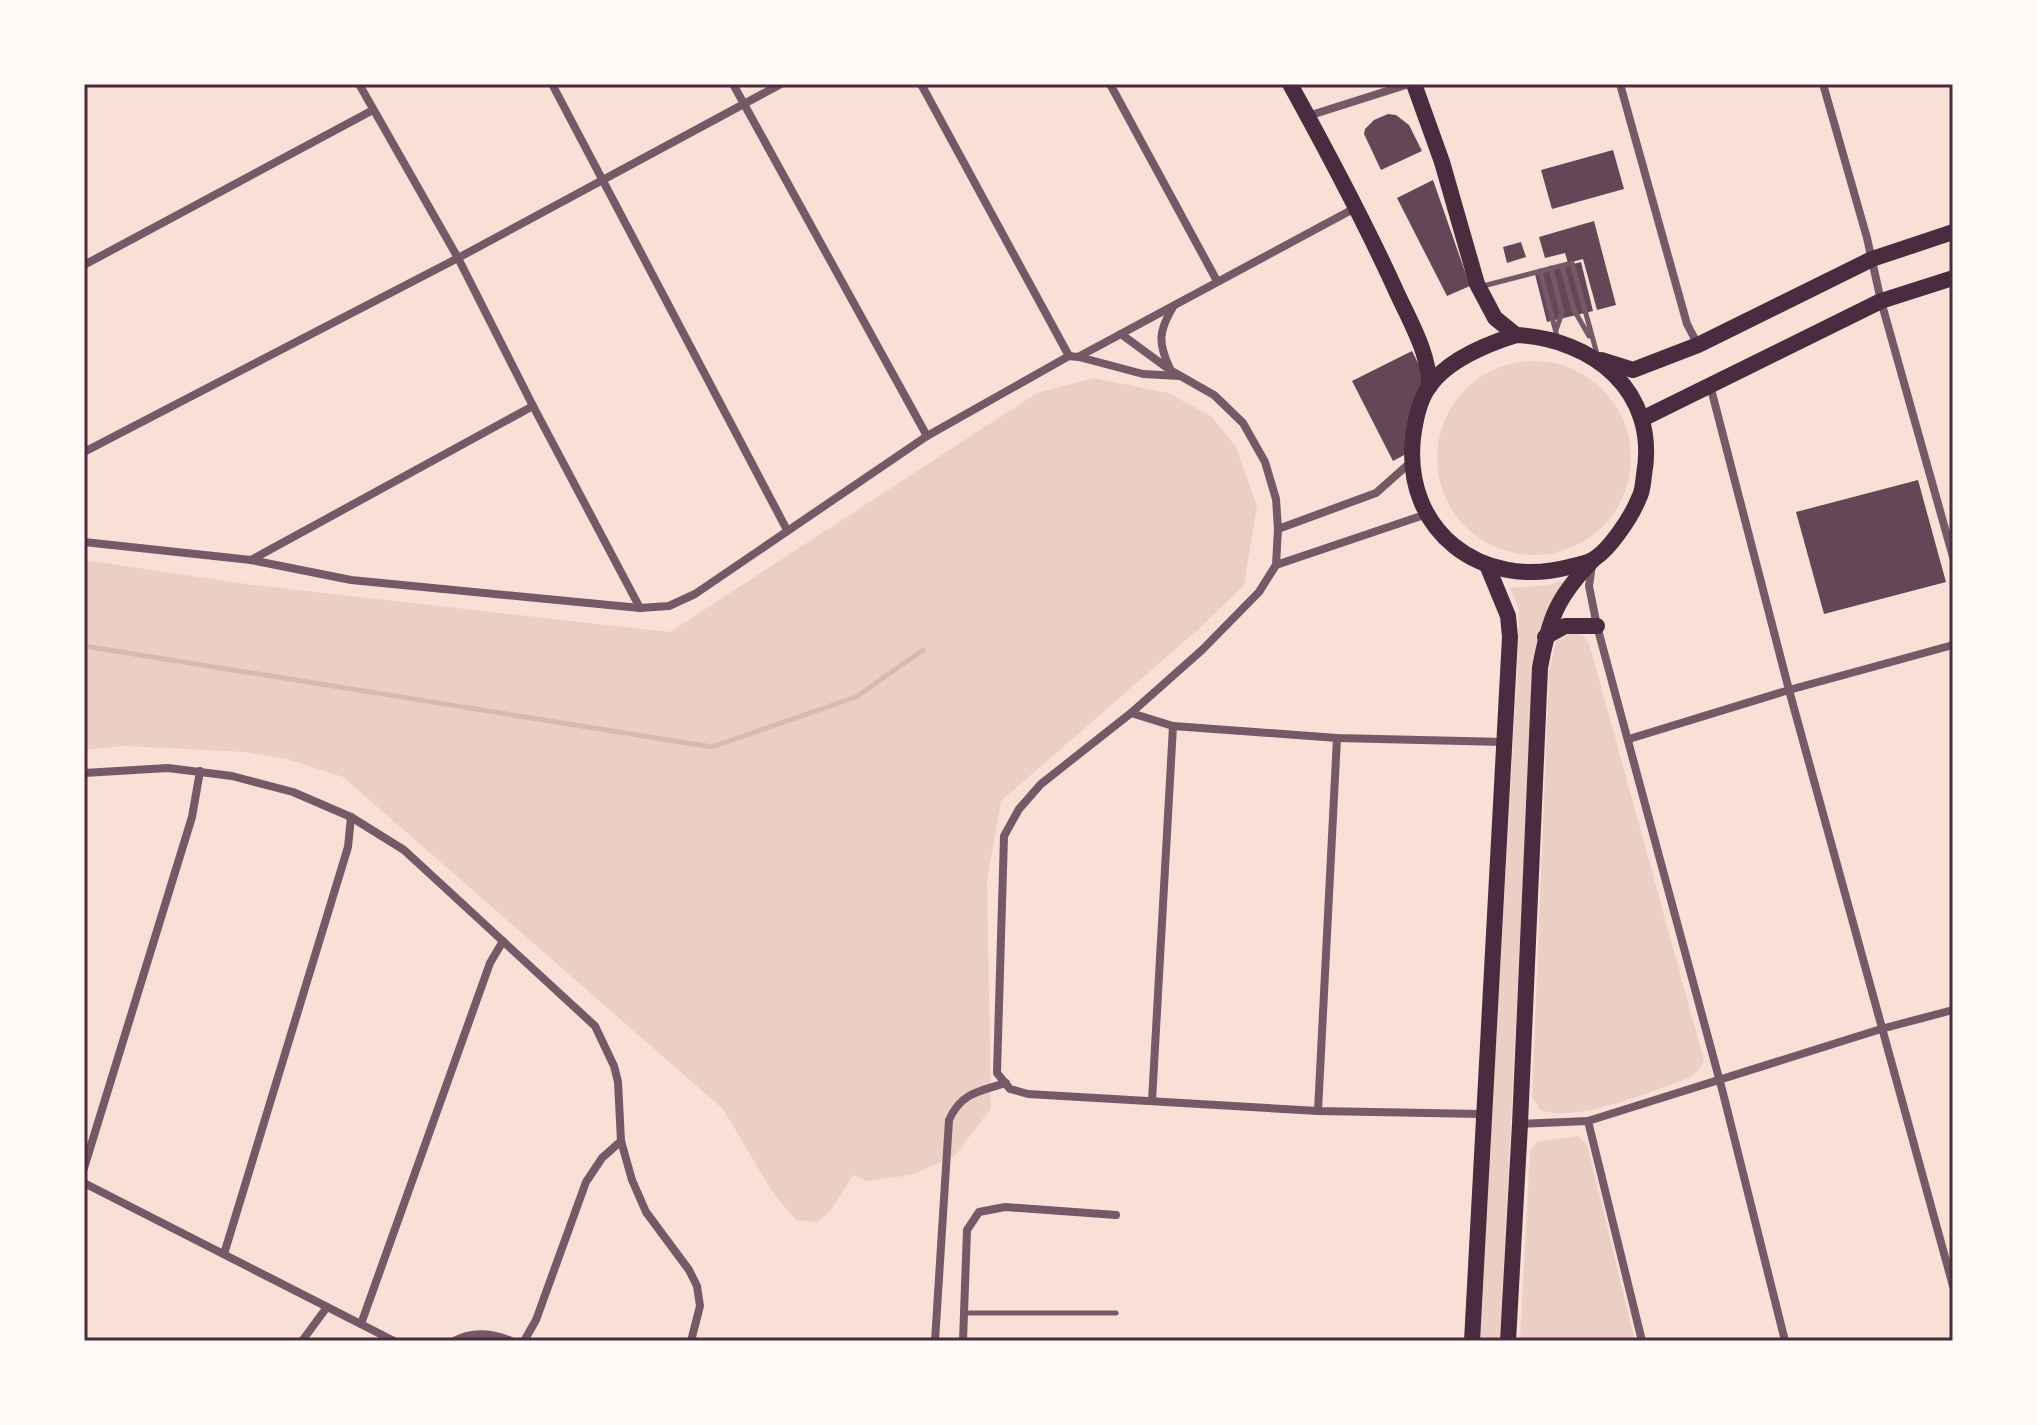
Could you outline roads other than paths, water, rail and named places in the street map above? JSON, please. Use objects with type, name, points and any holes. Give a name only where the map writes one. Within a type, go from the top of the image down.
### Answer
[{"type":"main road","points":[[1290,84],[1358,207],[1418,339],[1427,366],[1429,387]]},
{"type":"main road","points":[[1411,84],[1442,162],[1479,287],[1495,318],[1516,335]]},
{"type":"main road","points":[[1593,560],[1545,573],[1516,572],[1487,565],[1470,558],[1446,539],[1427,514],[1415,489],[1411,462],[1415,422],[1429,387],[1459,359],[1516,335],[1557,336],[1633,370],[1698,345],[1872,259],[1953,232]]},
{"type":"main road","points":[[1642,419],[1881,301],[1953,278]]},
{"type":"main road","points":[[1508,1341],[1540,668],[1545,637],[1554,610],[1568,586],[1619,532],[1640,497],[1648,456],[1642,419],[1625,386],[1596,351]]},
{"type":"main road","points":[[1472,1341],[1508,616],[1487,565]]},
{"type":"main road","points":[[1545,637],[1565,626],[1597,626]]},
{"type":"street","points":[[359,84],[458,258],[640,608]]},
{"type":"street","points":[[552,84],[787,530]]},
{"type":"street","points":[[733,84],[927,436]]},
{"type":"street","points":[[84,452],[458,258],[781,84]]},
{"type":"street","points":[[921,84],[1073,356],[1143,374],[1186,376]]},
{"type":"street","points":[[1110,84],[1217,281]]},
{"type":"street","points":[[1308,116],[1411,84]]},
{"type":"street","points":[[1620,84],[1687,324],[1698,345]]},
{"type":"street","points":[[1823,84],[1953,557]]},
{"type":"street","points":[[84,265],[373,110]]},
{"type":"street","points":[[84,542],[251,560],[351,580],[640,608],[669,606],[695,594],[927,436],[1358,207]]},
{"type":"street","points":[[1170,370],[1164,355],[1161,326],[1174,305]]},
{"type":"street","points":[[1121,334],[1170,370],[1186,376],[1214,395],[1243,423],[1265,462],[1276,499],[1276,565],[1259,592],[1237,617],[1131,713],[1041,784],[1019,809],[1004,836],[997,1073],[1010,1089],[1028,1094],[1318,1111],[1482,1114]]},
{"type":"street","points":[[1709,384],[1789,690],[1953,1286]]},
{"type":"street","points":[[251,560],[533,406]]},
{"type":"street","points":[[1278,529],[1376,493],[1411,462]]},
{"type":"street","points":[[1276,565],[1427,514]]},
{"type":"street","points":[[1593,560],[1589,586],[1597,626],[1719,1079],[1785,1341]]},
{"type":"street","points":[[1629,739],[1789,690],[1953,645]]},
{"type":"street","points":[[1131,713],[1173,726],[1337,738],[1504,742]]},
{"type":"street","points":[[1152,1101],[1173,726]]},
{"type":"street","points":[[1318,1111],[1337,738]]},
{"type":"street","points":[[84,773],[168,768],[200,771],[278,787],[351,817],[404,850],[595,1026],[618,1082],[621,1141],[632,1180],[646,1212],[689,1270],[697,1286],[700,1306],[691,1341]]},
{"type":"street","points":[[84,1168],[192,817],[200,771]]},
{"type":"street","points":[[224,1254],[348,847],[351,817]]},
{"type":"street","points":[[361,1324],[490,963],[503,941]]},
{"type":"street","points":[[1520,1124],[1588,1121],[1881,1029],[1953,1010]]},
{"type":"street","points":[[935,1341],[949,1120],[962,1100],[1006,1083]]},
{"type":"street","points":[[1588,1121],[1642,1341]]},
{"type":"street","points":[[524,1341],[536,1320],[586,1182],[602,1158],[621,1141]]},
{"type":"street","points":[[84,1183],[394,1341]]},
{"type":"street","points":[[963,1341],[967,1230],[979,1212],[1005,1207],[1116,1215]]},
{"type":"street","points":[[302,1341],[327,1307]]},
{"type":"street","points":[[454,1341],[473,1334],[486,1334],[511,1341]]},
{"type":"lane","points":[[1479,287],[1572,263],[1596,351]]},
{"type":"lane","points":[[1562,266],[1574,310],[1596,351]]},
{"type":"lane","points":[[1551,268],[1562,313],[1557,336]]},
{"type":"lane","points":[[1540,271],[1557,336]]},
{"type":"lane","points":[[964,1313],[1116,1313]]},
{"type":"waterway","points":[[84,646],[712,747],[856,697],[923,650]]}]
